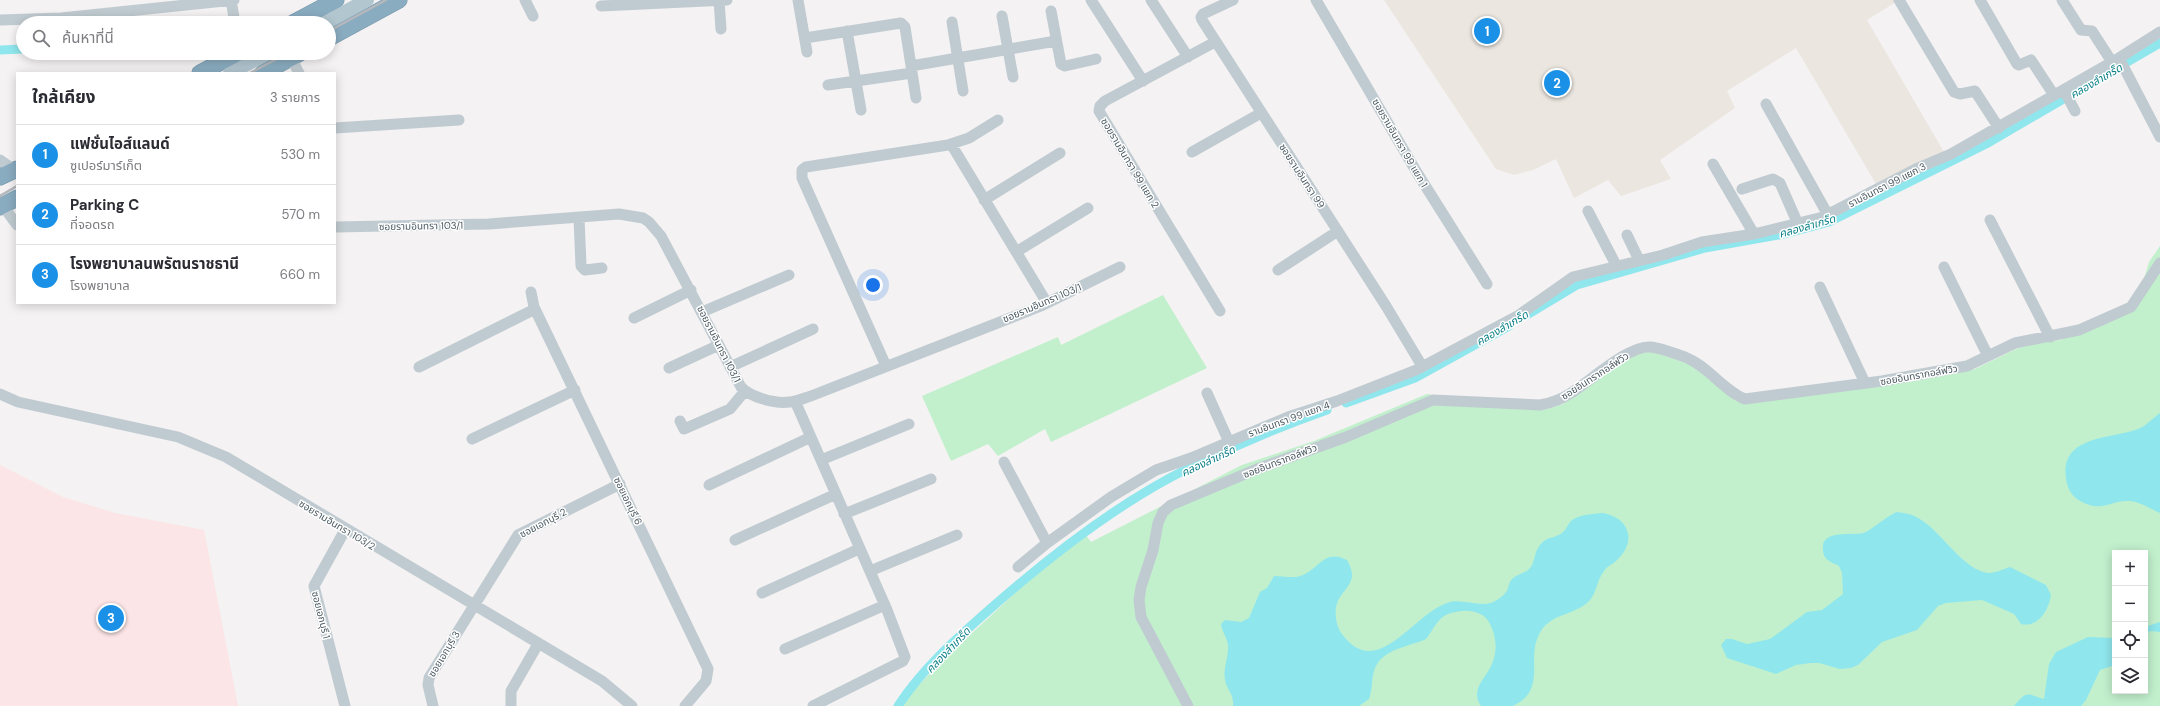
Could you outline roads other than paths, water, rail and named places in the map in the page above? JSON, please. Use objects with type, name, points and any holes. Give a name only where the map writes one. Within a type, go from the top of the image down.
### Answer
[{"type":"highway","points":[[306,16],[336,0]]},
{"type":"highway","points":[[336,34],[398,0]]},
{"type":"highway","points":[[202,72],[225,60]]},
{"type":"highway","points":[[265,72],[286,60]]},
{"type":"highway","points":[[0,178],[16,169]]},
{"type":"highway","points":[[1,207],[16,199]]},
{"type":"main road","points":[[336,17],[367,0]]},
{"type":"main road","points":[[232,72],[255,60]]},
{"type":"street","points":[[525,0],[533,16]]},
{"type":"street","points":[[714,0],[721,29]]},
{"type":"street","points":[[601,6],[632,3],[726,0]]},
{"type":"street","points":[[798,0],[807,52]]},
{"type":"street","points":[[1091,0],[1143,81]]},
{"type":"street","points":[[1151,0],[1188,57]]},
{"type":"street","name":"ซอยรามอินทรา 99","points":[[1233,0],[1201,17],[1215,42],[1338,231],[1422,366]]},
{"type":"street","name":"ซอยรามอินทรา 99 แยก 1","points":[[1316,0],[1416,171],[1487,284]]},
{"type":"street","points":[[1899,0],[1954,92],[1960,94],[1975,91],[1999,128]]},
{"type":"street","points":[[1980,0],[2017,64],[2019,65],[2031,60],[2074,108]]},
{"type":"street","points":[[2062,0],[2080,30],[2092,31],[2120,64],[2160,137]]},
{"type":"street","points":[[81,16],[232,1],[234,16]]},
{"type":"street","points":[[1051,11],[1060,64],[1063,66],[1096,59]]},
{"type":"street","points":[[1002,16],[1013,77]]},
{"type":"street","points":[[0,20],[16,19]]},
{"type":"street","points":[[952,22],[959,58],[963,91]]},
{"type":"street","points":[[805,38],[847,30],[901,23],[905,27],[916,98]]},
{"type":"street","points":[[847,30],[861,110]]},
{"type":"street","name":"รามอินทรา 99 แยก 3","points":[[1422,366],[1519,315],[1573,277],[1702,242],[1754,234],[1798,224],[1828,215],[1911,171],[1951,154],[2061,93],[2120,64],[2160,32]]},
{"type":"street","points":[[828,85],[856,81],[959,58],[1056,41]]},
{"type":"street","name":"ซอยรามอินทรา 99 แยก 2","points":[[1215,42],[1105,102],[1100,106],[1099,111],[1220,311]]},
{"type":"street","points":[[296,60],[299,72]]},
{"type":"street","points":[[1766,104],[1828,215]]},
{"type":"street","points":[[1192,152],[1261,113]]},
{"type":"street","points":[[336,128],[459,120]]},
{"type":"street","points":[[886,366],[801,173],[806,167],[951,144],[969,138],[998,120]]},
{"type":"street","points":[[951,144],[1047,303]]},
{"type":"street","points":[[984,200],[1060,153]]},
{"type":"street","points":[[0,160],[16,169]]},
{"type":"street","points":[[1713,164],[1754,234]]},
{"type":"street","points":[[1742,189],[1773,179],[1776,180],[1780,183],[1798,224]]},
{"type":"street","points":[[1,207],[16,224]]},
{"type":"street","points":[[1016,252],[1088,208]]},
{"type":"street","points":[[1588,211],[1616,265]]},
{"type":"street","name":"ซอยรามอินทรา 103/1","points":[[336,227],[489,224],[619,214],[634,215],[650,222],[661,236],[691,290],[730,367],[745,391],[760,398],[789,402],[1047,303],[1120,267]]},
{"type":"street","points":[[579,218],[581,266],[585,270],[602,268]]},
{"type":"street","points":[[1990,220],[2050,337]]},
{"type":"street","points":[[1278,270],[1338,231]]},
{"type":"street","points":[[1627,235],[1640,260]]},
{"type":"street","name":"ซอยอินทรากอล์ฟวิว","points":[[1188,706],[1141,617],[1139,600],[1158,523],[1163,512],[1171,505],[1257,469],[1346,437],[1434,400],[1540,405],[1550,403],[1570,394],[1619,359],[1638,348],[1649,347],[1686,358],[1720,380],[1735,394],[1745,399],[1865,384],[1967,366],[2015,343],[2079,330],[2130,307],[2160,263]]},
{"type":"street","points":[[1944,267],[1988,356]]},
{"type":"street","points":[[702,312],[789,275]]},
{"type":"street","points":[[1820,287],[1865,384]]},
{"type":"street","points":[[634,318],[691,290]]},
{"type":"street","name":"ซอยเอกบุรี 6","points":[[531,292],[535,309],[708,669],[706,681],[685,706]]},
{"type":"street","points":[[419,367],[535,309]]},
{"type":"street","points":[[730,367],[813,329]]},
{"type":"street","points":[[669,368],[719,345]]},
{"type":"street","name":"รามอินทรา 99 แยก 4","points":[[1018,567],[1047,543],[1140,478],[1288,417],[1385,383],[1422,366]]},
{"type":"street","points":[[472,438],[574,390]]},
{"type":"street","points":[[680,421],[684,429],[720,414],[735,405],[745,391]]},
{"type":"street","points":[[1207,393],[1229,442]]},
{"type":"street","name":"ซอยรามอินทรา 103/2","points":[[0,394],[18,402],[192,442],[226,457],[345,530],[602,682],[632,706]]},
{"type":"street","points":[[795,400],[859,549],[885,605],[904,652],[903,661],[813,706]]},
{"type":"street","name":"ซอยรามอินทรา 103/2","points":[[0,403],[18,402]]},
{"type":"street","points":[[821,460],[909,424]]},
{"type":"street","points":[[709,485],[811,437]]},
{"type":"street","points":[[1004,462],[1047,543]]},
{"type":"street","points":[[844,514],[931,479]]},
{"type":"street","name":"ซอยเอกบุรี 2","points":[[474,606],[518,535],[620,484]]},
{"type":"street","points":[[735,540],[836,494]]},
{"type":"street","name":"ซอยเอกบุรี 1","points":[[345,530],[314,586],[345,706]]},
{"type":"street","points":[[870,571],[957,535]]},
{"type":"street","points":[[762,593],[859,549]]},
{"type":"street","points":[[785,649],[885,605]]},
{"type":"street","name":"ซอยเอกบุรี 3","points":[[433,706],[428,685],[429,678],[474,606]]},
{"type":"street","points":[[511,706],[511,691],[538,644]]},
{"type":"water","points":[[2160,413],[2160,513],[2133,501],[2123,501],[2097,506],[2084,503],[2074,496],[2069,490],[2066,478],[2066,464],[2071,454],[2079,446],[2090,441],[2141,428]]},
{"type":"water","points":[[1897,512],[1918,518],[1927,524],[1961,558],[1979,571],[1991,573],[2010,567],[2046,585],[2051,595],[2048,606],[2042,617],[2027,625],[2021,624],[2014,614],[1982,600],[1946,603],[1938,606],[1917,630],[1882,642],[1858,665],[1851,668],[1840,669],[1819,663],[1811,663],[1796,665],[1776,674],[1727,658],[1721,645],[1726,639],[1732,639],[1747,644],[1770,639],[1807,612],[1822,610],[1843,594],[1842,573],[1839,566],[1824,556],[1823,543],[1831,536],[1866,532]]},
{"type":"water","points":[[1603,513],[1619,520],[1624,525],[1628,537],[1624,552],[1601,575],[1593,596],[1587,603],[1550,621],[1545,625],[1536,641],[1533,682],[1530,691],[1524,699],[1513,706],[1481,706],[1477,696],[1477,691],[1493,662],[1496,646],[1494,635],[1490,624],[1484,616],[1475,612],[1461,611],[1450,613],[1441,618],[1426,639],[1398,649],[1384,656],[1375,668],[1369,699],[1359,706],[1233,706],[1232,698],[1225,680],[1228,645],[1221,624],[1225,620],[1241,622],[1249,618],[1260,592],[1267,588],[1274,576],[1293,577],[1303,575],[1328,558],[1339,557],[1347,560],[1352,571],[1352,576],[1350,583],[1340,597],[1336,606],[1336,621],[1342,634],[1355,647],[1368,651],[1382,648],[1395,641],[1434,609],[1447,603],[1459,601],[1485,604],[1497,600],[1507,591],[1512,579],[1530,568],[1537,550],[1546,539],[1562,533],[1570,522],[1578,517]]},
{"type":"water","points":[[2160,622],[2160,632],[2150,631],[2148,633],[2148,626]]},
{"type":"water","points":[[2088,637],[2112,638],[2112,666],[2100,670],[2086,700],[2081,706],[2014,706],[2025,695],[2044,699],[2049,664],[2056,652]]},
{"type":"waterway","name":"คลองลำเกร็ด","points":[[1527,315],[1577,285],[1705,248],[1784,234],[1829,222],[1986,144],[2160,43]]},
{"type":"waterway","points":[[0,50],[16,49]]},
{"type":"waterway","name":"คลองลำเกร็ด","points":[[1346,403],[1415,378],[1509,326]]},
{"type":"waterway","name":"คลองลำเกร็ด","points":[[898,706],[918,679],[965,631],[1012,589],[1109,515],[1135,498],[1187,469],[1291,423],[1327,410]]},
{"type":"railway","points":[[336,27],[386,0]]},
{"type":"railway","points":[[252,72],[275,60]]},
{"type":"railway","points":[[0,196],[16,187]]},
{"type":"place","name":"แฟชั่นไอส์แลนด์","points":[[1487,31]]},
{"type":"place","name":"Parking C","points":[[1557,83]]},
{"type":"place","name":"โรงพยาบาลนพรัตนราชธานี","points":[[111,618]]}]
